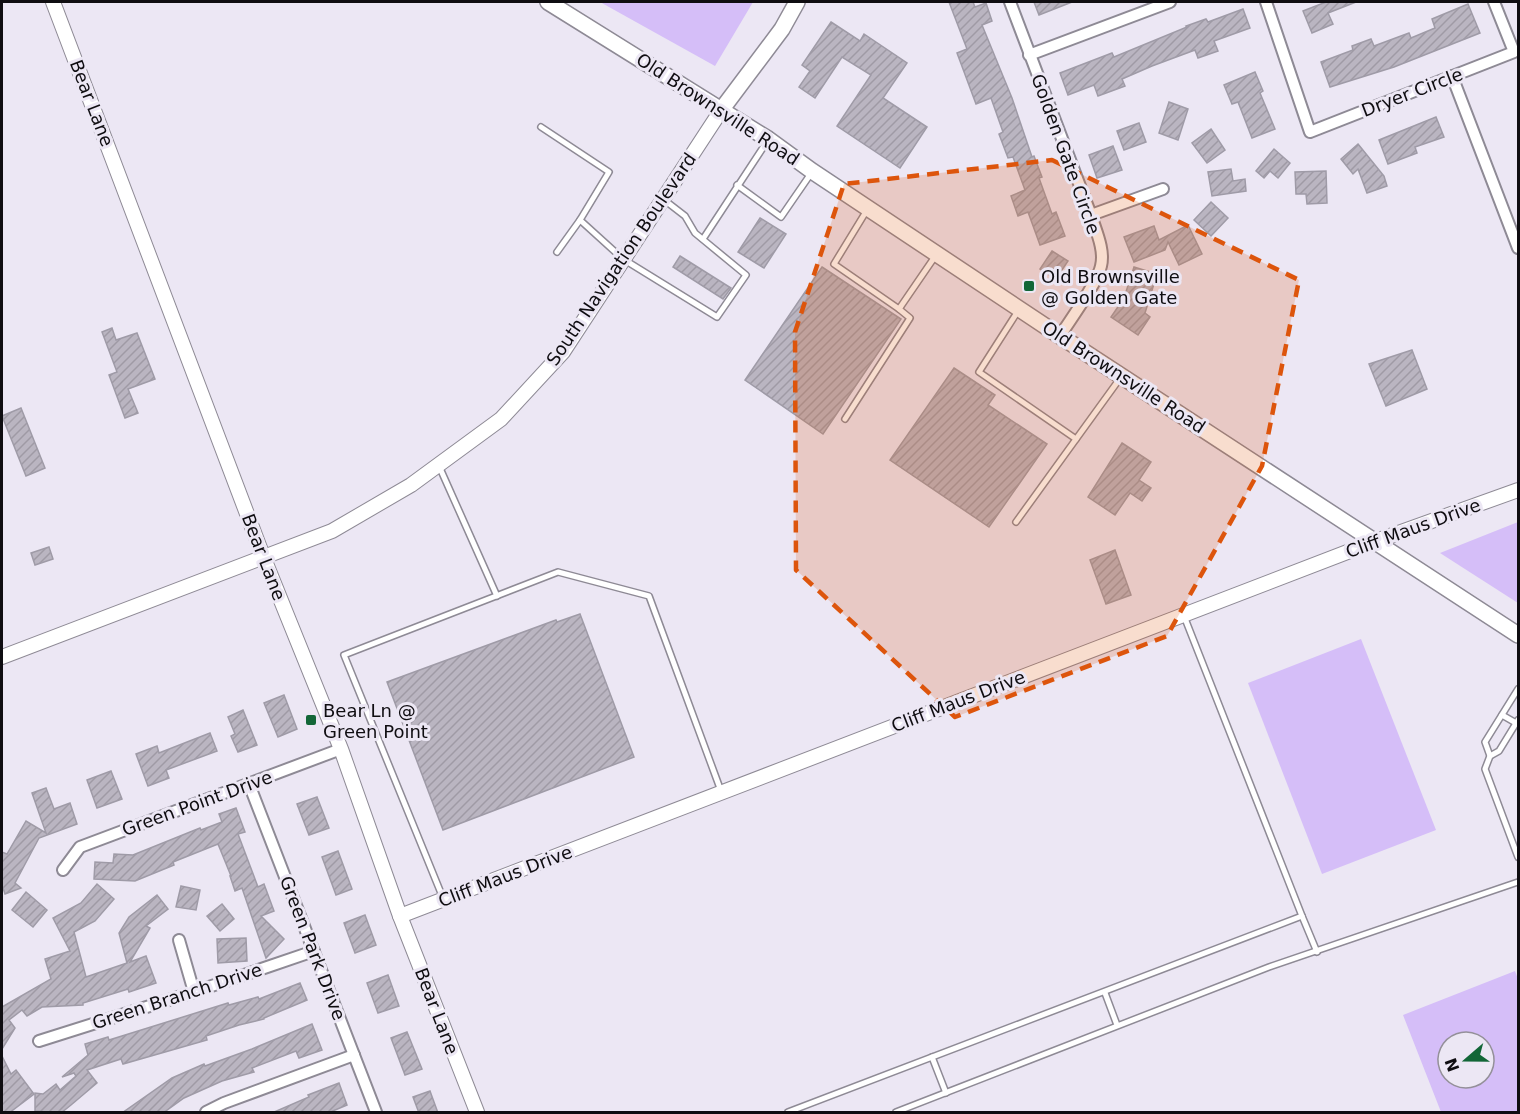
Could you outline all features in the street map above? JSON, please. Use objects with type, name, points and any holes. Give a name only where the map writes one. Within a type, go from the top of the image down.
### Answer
[{"type":"main road","name":"Old Brownsville Road","points":[[548,2],[768,139],[812,171],[1060,336],[1518,635]]},
{"type":"main road","points":[[722,109],[782,29],[797,2]]},
{"type":"street","name":"Bear Lane","points":[[53,2],[263,556],[341,750],[399,916],[477,1113]]},
{"type":"street","name":"Golden Gate Circle","points":[[1010,2],[1091,215],[1101,250],[1101,266],[1095,280],[1060,336]]},
{"type":"street","points":[[1029,55],[1170,2]]},
{"type":"street","name":"Dryer Circle","points":[[1266,2],[1310,132],[1514,52],[1494,2]]},
{"type":"street","points":[[1452,76],[1515,231],[1518,248]]},
{"type":"street","name":"South Navigation Boulevard","points":[[2,657],[332,531],[411,485],[501,419],[563,352],[722,109]]},
{"type":"street","points":[[1091,215],[1163,189]]},
{"type":"street","name":"Cliff Maus Drive","points":[[399,916],[1376,541],[1518,490]]},
{"type":"street","name":"Green Point Drive","points":[[63,870],[80,847],[341,750]]},
{"type":"street","name":"Green Park Drive","points":[[249,784],[376,1113]]},
{"type":"street","points":[[178,940],[194,992]]},
{"type":"street","name":"Green Branch Drive","points":[[39,1041],[314,951]]},
{"type":"street","points":[[206,1113],[224,1103],[354,1055]]},
{"type":"lane","points":[[541,128],[609,172],[580,220],[557,252]]},
{"type":"lane","points":[[703,239],[768,139]]},
{"type":"lane","points":[[737,185],[781,217],[812,171]]},
{"type":"lane","points":[[580,220],[623,259],[717,317],[746,275],[695,233],[686,216],[662,198]]},
{"type":"lane","points":[[845,419],[910,318],[834,264],[868,208]]},
{"type":"lane","points":[[899,309],[937,254]]},
{"type":"lane","points":[[1019,308],[979,372],[1076,440]]},
{"type":"lane","points":[[1016,522],[1122,376]]},
{"type":"lane","points":[[438,465],[497,596]]},
{"type":"lane","points":[[444,899],[344,655],[558,572],[650,596],[722,792]]},
{"type":"lane","points":[[1183,615],[1317,952]]},
{"type":"lane","points":[[1490,756],[1485,742],[1518,689]]},
{"type":"lane","points":[[1502,715],[1517,722],[1499,751],[1490,756],[1485,769],[1518,857]]},
{"type":"lane","points":[[896,1113],[1269,967],[1518,882]]},
{"type":"lane","points":[[788,1113],[1302,916]]},
{"type":"lane","points":[[1105,993],[1117,1025]]},
{"type":"lane","points":[[932,1057],[946,1093]]},
{"type":"highlighted area","points":[[1052,160],[1299,280],[1262,466],[1167,636],[955,717],[796,570],[795,332],[844,184]]},
{"type":"shaded area","points":[[600,2],[753,2],[715,66]]},
{"type":"shaded area","points":[[1518,522],[1518,603],[1440,553]]},
{"type":"shaded area","points":[[1361,639],[1436,830],[1322,874],[1248,683]]},
{"type":"shaded area","points":[[1515,971],[1518,979],[1518,1112],[1441,1112],[1403,1015]]},
{"type":"building","points":[[949,2],[973,2],[975,7],[986,3],[992,21],[982,25],[1012,98],[1032,157],[1034,156],[1042,177],[1039,178],[1052,214],[1056,212],[1065,236],[1040,245],[1028,212],[1018,216],[1011,196],[1025,190],[1013,157],[1008,158],[999,134],[1003,132],[991,98],[976,104],[957,53],[967,49]]},
{"type":"building","points":[[1034,2],[1072,2],[1039,15]]},
{"type":"building","points":[[1326,2],[1356,2],[1328,13],[1333,24],[1312,33],[1303,11]]},
{"type":"building","points":[[1468,4],[1480,33],[1394,67],[1330,87],[1321,62],[1353,50],[1352,46],[1371,39],[1374,46],[1409,33],[1411,38],[1435,28],[1432,19]]},
{"type":"building","points":[[1243,9],[1250,28],[1214,41],[1218,51],[1198,58],[1195,50],[1152,66],[1122,79],[1125,86],[1098,96],[1094,85],[1068,95],[1060,73],[1112,53],[1114,57],[1206,19],[1208,22]]},
{"type":"building","points":[[831,22],[860,41],[864,34],[907,63],[883,98],[927,127],[900,168],[837,126],[871,75],[842,57],[815,98],[799,87],[810,71],[802,65]]},
{"type":"building","points":[[1255,72],[1263,91],[1260,93],[1275,129],[1252,138],[1238,102],[1232,104],[1224,85]]},
{"type":"building","points":[[1169,102],[1188,109],[1178,140],[1159,133]]},
{"type":"building","points":[[1436,117],[1444,137],[1415,147],[1417,153],[1388,164],[1379,140]]},
{"type":"building","points":[[1139,123],[1146,142],[1124,150],[1117,131]]},
{"type":"building","points":[[1211,129],[1225,150],[1207,163],[1192,143]]},
{"type":"building","points":[[1358,144],[1384,176],[1387,186],[1367,193],[1358,169],[1353,174],[1341,159]]},
{"type":"building","points":[[1113,146],[1122,170],[1097,178],[1089,155]]},
{"type":"building","points":[[1274,149],[1290,163],[1278,178],[1270,171],[1264,178],[1256,171]]},
{"type":"building","points":[[1231,169],[1233,181],[1245,179],[1246,191],[1212,196],[1208,172]]},
{"type":"building","points":[[1326,171],[1327,203],[1307,204],[1306,194],[1296,194],[1295,172]]},
{"type":"building","points":[[1211,202],[1228,218],[1211,236],[1194,220]]},
{"type":"building","points":[[760,218],[786,234],[764,268],[738,252]]},
{"type":"building","points":[[1188,225],[1202,254],[1179,265],[1168,242],[1165,250],[1134,262],[1124,237],[1154,226],[1159,240]]},
{"type":"building","points":[[1052,251],[1068,261],[1056,279],[1040,269]]},
{"type":"building","points":[[680,256],[731,288],[723,299],[673,267]]},
{"type":"building","points":[[822,267],[901,319],[823,434],[745,380]]},
{"type":"building","points":[[1134,267],[1157,274],[1145,313],[1150,317],[1138,335],[1111,317],[1124,298]]},
{"type":"building","points":[[112,328],[116,340],[137,333],[155,379],[128,389],[138,413],[125,418],[109,375],[117,372],[102,332]]},
{"type":"building","points":[[1412,350],[1427,389],[1386,406],[1369,364]]},
{"type":"building","points":[[954,368],[995,395],[988,405],[1047,444],[989,527],[890,460]]},
{"type":"building","points":[[21,408],[45,468],[26,476],[2,416]]},
{"type":"building","points":[[1122,443],[1151,462],[1139,480],[1151,488],[1142,501],[1130,493],[1115,515],[1088,497]]},
{"type":"building","points":[[49,547],[53,559],[35,565],[31,553]]},
{"type":"building","points":[[1115,550],[1131,595],[1106,604],[1090,560]]},
{"type":"building","points":[[580,614],[634,757],[443,830],[387,682],[556,620],[557,622]]},
{"type":"building","points":[[284,695],[297,729],[278,737],[264,703]]},
{"type":"building","points":[[243,710],[257,745],[238,752],[231,736],[235,734],[228,717]]},
{"type":"building","points":[[210,733],[217,751],[166,770],[169,778],[148,786],[136,754],[157,746],[159,753]]},
{"type":"building","points":[[111,771],[122,799],[97,808],[87,780]]},
{"type":"building","points":[[46,788],[54,809],[70,803],[77,824],[39,838],[15,883],[21,888],[5,894],[2,885],[2,852],[7,854],[26,821],[46,833],[32,793]]},
{"type":"building","points":[[317,797],[329,828],[309,835],[297,804]]},
{"type":"building","points":[[236,808],[245,832],[238,834],[258,887],[264,884],[274,911],[261,916],[284,939],[266,958],[242,888],[235,891],[218,844],[173,862],[174,865],[135,881],[94,879],[95,862],[113,863],[114,854],[133,855],[200,828],[201,830],[222,822],[219,814]]},
{"type":"building","points":[[338,851],[352,889],[336,895],[322,857]]},
{"type":"building","points":[[97,884],[114,899],[95,921],[74,932],[86,977],[127,963],[119,933],[129,917],[157,895],[168,909],[146,926],[150,928],[130,962],[146,956],[156,983],[129,992],[128,989],[83,1003],[83,1005],[42,1007],[27,1016],[22,1010],[9,1020],[15,1028],[2,1049],[2,1007],[51,979],[45,959],[70,951],[53,918],[81,903]]},
{"type":"building","points":[[181,886],[200,890],[196,910],[176,907]]},
{"type":"building","points":[[26,892],[47,910],[33,927],[12,910]]},
{"type":"building","points":[[222,904],[234,919],[220,931],[207,916]]},
{"type":"building","points":[[365,915],[376,945],[355,953],[344,923]]},
{"type":"building","points":[[246,938],[247,961],[218,963],[217,939]]},
{"type":"building","points":[[388,975],[399,1006],[378,1013],[367,983]]},
{"type":"building","points":[[300,983],[307,1000],[264,1019],[206,1036],[207,1040],[123,1064],[121,1059],[87,1070],[97,1083],[61,1113],[35,1111],[35,1093],[43,1094],[56,1084],[60,1090],[76,1076],[74,1073],[62,1077],[88,1055],[85,1044],[108,1037],[109,1040],[228,1003],[229,1005],[258,997],[259,999]]},
{"type":"building","points":[[312,1024],[322,1050],[299,1058],[296,1051],[252,1068],[254,1072],[222,1081],[184,1098],[163,1113],[122,1113],[172,1078]]},
{"type":"building","points":[[407,1032],[422,1069],[405,1075],[391,1038]]},
{"type":"building","points":[[2,1056],[11,1074],[16,1070],[34,1094],[9,1113],[2,1113]]},
{"type":"building","points":[[339,1083],[347,1105],[328,1113],[272,1113],[309,1097],[308,1095]]},
{"type":"building","points":[[430,1091],[438,1113],[419,1113],[413,1097]]},
{"type":"place","name":"Old Brownsville @ Golden Gate","points":[[1029,286]]},
{"type":"place","name":"Bear Ln @ Green Point","points":[[311,720]]}]
